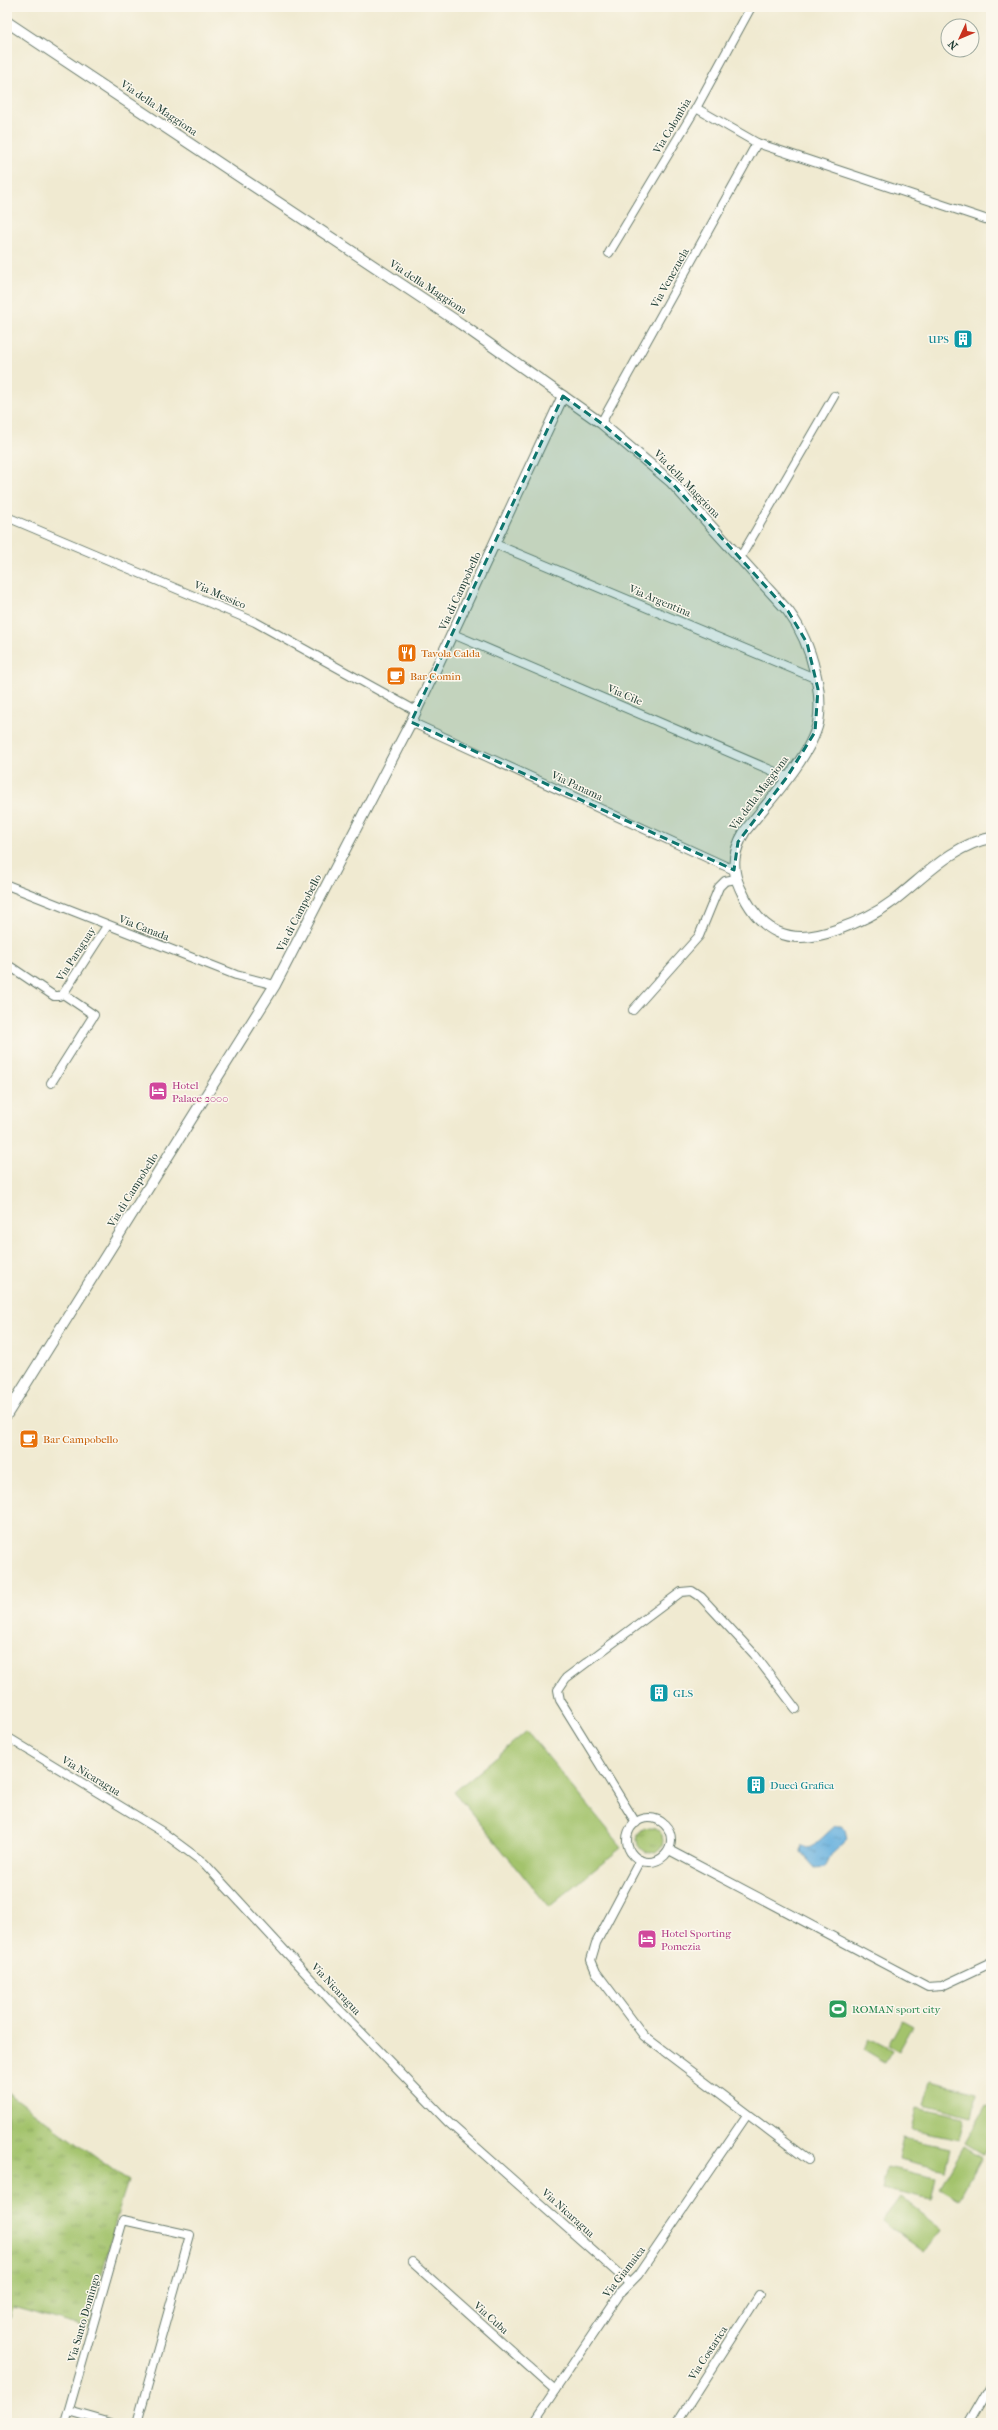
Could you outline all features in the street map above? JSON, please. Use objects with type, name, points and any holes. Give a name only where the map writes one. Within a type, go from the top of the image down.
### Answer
[{"type":"street","name":"Via Colombia","points":[[609,253],[696,108],[751,7]]},
{"type":"street","name":"Via della Maggiona","points":[[7,22],[461,324],[601,423],[666,476],[740,558],[799,627],[812,656],[817,679],[819,711],[815,732],[788,777],[738,842],[735,874]]},
{"type":"street","points":[[696,108],[757,143],[991,221]]},
{"type":"street","name":"Via Venezuela","points":[[601,423],[757,143]]},
{"type":"street","name":"Via di Campobello","points":[[7,1414],[275,985],[416,712],[454,634],[563,396]]},
{"type":"street","points":[[740,558],[834,396]]},
{"type":"street","name":"Via Messico","points":[[7,516],[259,624],[416,712]]},
{"type":"street","name":"Via Argentina","points":[[495,544],[817,679]]},
{"type":"street","name":"Via Cile","points":[[454,634],[788,777]]},
{"type":"street","name":"Via Panama","points":[[411,722],[735,874]]},
{"type":"street","points":[[633,1010],[699,936],[719,887],[735,874],[749,904],[773,930],[788,937],[812,937],[850,926],[867,917],[893,901],[958,851],[974,843],[991,838]]},
{"type":"street","name":"Via Canada","points":[[7,885],[107,926],[236,975],[275,985]]},
{"type":"street","name":"Via Paraguay","points":[[11,967],[54,996],[59,996],[63,994],[107,926]]},
{"type":"street","name":"Via Paraguay","points":[[51,1083],[94,1016],[90,1010],[63,994]]},
{"type":"street","points":[[636,1823],[560,1700],[558,1690],[566,1678],[681,1592],[692,1591],[707,1602],[754,1654],[796,1709]]},
{"type":"street","name":"Via Nicaragua","points":[[7,1737],[161,1831],[204,1863],[333,2003],[448,2122],[629,2283]]},
{"type":"street","points":[[650,1818],[664,1823],[671,1836],[669,1850],[656,1861],[640,1860],[630,1850],[628,1835],[636,1823],[650,1818]]},
{"type":"street","points":[[669,1850],[928,1987],[942,1986],[991,1963]]},
{"type":"street","points":[[640,1860],[596,1943],[592,1954],[593,1966],[644,2036],[808,2160]]},
{"type":"street","name":"Via Giamaica","points":[[533,2423],[629,2283],[638,2275],[747,2115]]},
{"type":"street","name":"Via Santo Domingo","points":[[65,2423],[123,2220],[190,2235],[137,2423]]},
{"type":"street","name":"Via Cuba","points":[[412,2262],[555,2390]]},
{"type":"street","name":"Via Costarica","points":[[677,2423],[759,2296]]},
{"type":"street","points":[[969,2423],[991,2386]]},
{"type":"street","points":[[69,2411],[111,2423]]},
{"type":"highlighted area","points":[[563,396],[601,423],[671,482],[788,611],[807,643],[818,689],[815,732],[787,777],[738,842],[734,870],[411,722]]},
{"type":"green space","points":[[527,1731],[622,1847],[549,1907],[454,1792]]},
{"type":"green space","points":[[650,1827],[659,1831],[663,1840],[659,1849],[650,1853],[641,1849],[637,1840],[641,1831]]},
{"type":"green space","points":[[902,2020],[913,2026],[899,2051],[888,2045]]},
{"type":"green space","points":[[869,2038],[892,2050],[885,2062],[863,2049]]},
{"type":"green space","points":[[930,2081],[977,2092],[972,2117],[924,2105]]},
{"type":"green space","points":[[7,2092],[128,2181],[118,2212],[88,2328],[13,2307],[7,2327]]},
{"type":"green space","points":[[986,2105],[991,2107],[991,2139],[983,2154],[965,2143]]},
{"type":"green space","points":[[917,2108],[964,2118],[959,2140],[912,2130]]},
{"type":"green space","points":[[903,2138],[950,2148],[945,2170],[898,2159]]},
{"type":"green space","points":[[964,2146],[982,2157],[959,2199],[940,2188]]},
{"type":"green space","points":[[887,2167],[936,2178],[931,2200],[882,2189]]},
{"type":"green space","points":[[900,2197],[942,2229],[924,2252],[882,2221]]},
{"type":"water","points":[[835,1826],[842,1826],[846,1829],[848,1839],[831,1855],[825,1867],[815,1868],[801,1852],[802,1845],[806,1849],[811,1848]]},
{"type":"place","name":"UPS","points":[[963,339]]},
{"type":"place","name":"Tavola Calda","points":[[407,653]]},
{"type":"place","name":"Bar Comin","points":[[396,676]]},
{"type":"place","name":"Hotel Palace 2000","points":[[158,1091]]},
{"type":"place","name":"Bar Campobello","points":[[29,1439]]},
{"type":"place","name":"GLS","points":[[659,1693]]},
{"type":"place","name":"Duecì Grafica","points":[[756,1785]]},
{"type":"place","name":"Hotel Sporting Pomezia","points":[[647,1939]]},
{"type":"place","name":"ROMAN sport city","points":[[838,2009]]}]
